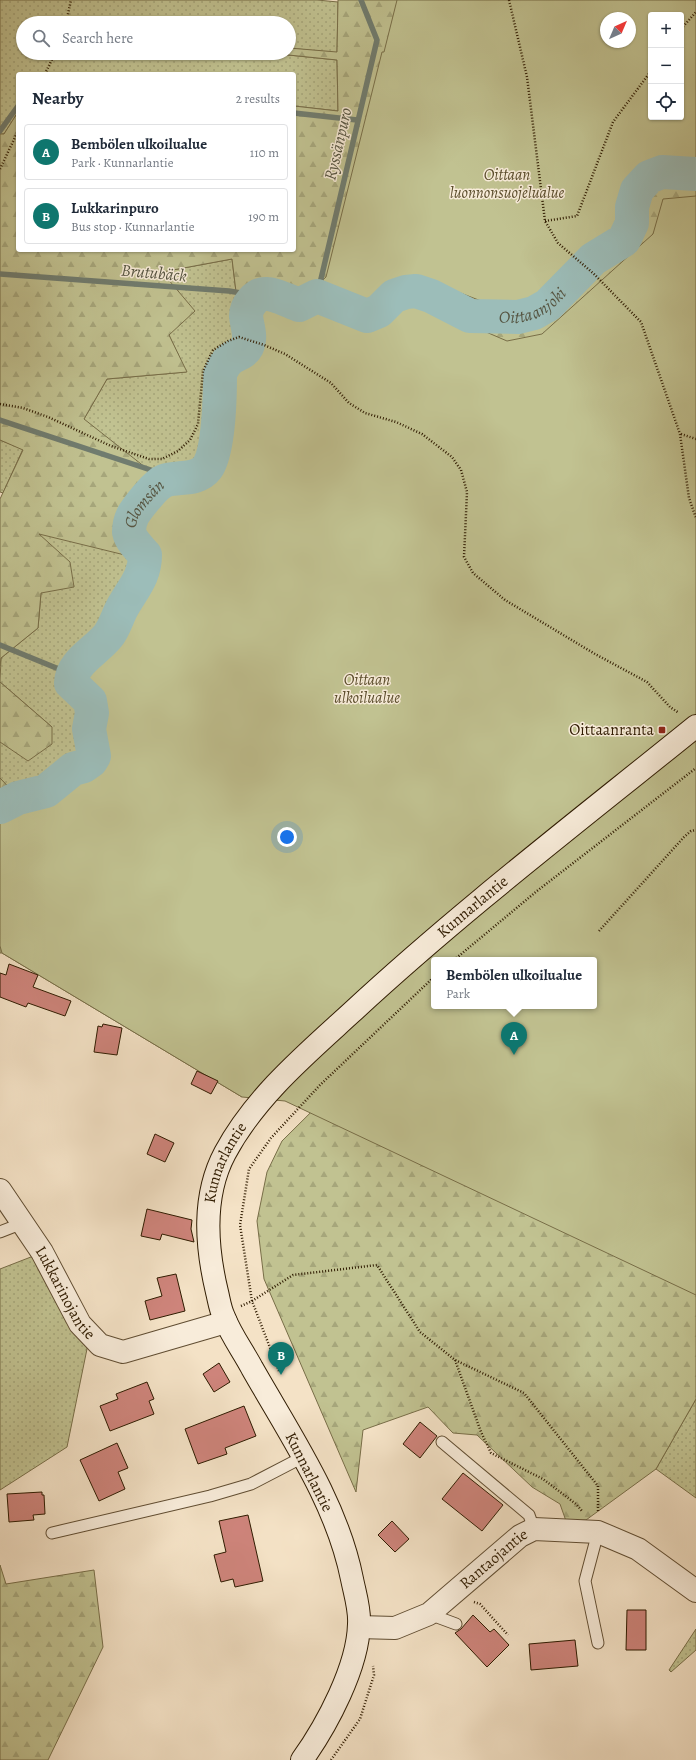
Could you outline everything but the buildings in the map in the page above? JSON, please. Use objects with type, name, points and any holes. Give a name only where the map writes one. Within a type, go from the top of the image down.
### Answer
[{"type":"main road","name":"Kunnarlantie","points":[[302,1760],[335,1704],[354,1660],[359,1627],[359,1612],[347,1556],[326,1502],[303,1457],[222,1314],[212,1272],[207,1226],[212,1186],[225,1153],[256,1106],[294,1065],[435,937],[688,720]]},
{"type":"main road","name":"Lukkarinojantie","points":[[0,1190],[42,1252],[80,1324],[100,1345],[123,1352],[226,1322]]},
{"type":"main road","name":"Rantaojantie","points":[[359,1627],[395,1628],[429,1614],[520,1536],[534,1529],[598,1532],[638,1548],[696,1590]]},
{"type":"lane","points":[[0,1232],[23,1223]]},
{"type":"lane","points":[[442,1442],[529,1514],[534,1529]]},
{"type":"lane","points":[[52,1533],[210,1496],[237,1488],[250,1484],[303,1457]]},
{"type":"lane","points":[[598,1532],[585,1581],[598,1643]]},
{"type":"lane","points":[[429,1614],[456,1624]]},
{"type":"path","points":[[68,16],[71,0]]},
{"type":"path","points":[[509,0],[527,77],[545,221],[558,243],[594,274],[641,322],[680,434],[689,498],[696,518]]},
{"type":"path","points":[[684,26],[696,12]]},
{"type":"path","points":[[46,72],[52,60]]},
{"type":"path","points":[[545,221],[577,216],[613,122],[648,75]]},
{"type":"path","points":[[0,169],[16,135]]},
{"type":"path","points":[[0,404],[23,408],[48,417],[111,446],[149,459],[162,459],[178,451],[190,440],[198,424],[203,371],[213,350],[228,340],[239,337],[285,354],[331,383],[349,403],[365,413],[396,422],[422,434],[452,456],[462,470],[467,492],[464,557],[473,573],[505,600],[595,654],[648,682],[670,707],[688,720]]},
{"type":"path","points":[[680,434],[696,439]]},
{"type":"path","points":[[458,957],[537,891],[696,768]]},
{"type":"path","points":[[599,931],[684,837],[691,831],[696,830]]},
{"type":"path","points":[[281,1375],[252,1301],[240,1225],[250,1169],[271,1138],[320,1085],[431,980]]},
{"type":"path","points":[[252,1301],[293,1275],[377,1265],[420,1332],[454,1360],[524,1393],[598,1486],[598,1532]]},
{"type":"path","points":[[454,1360],[481,1432],[491,1453],[548,1483],[576,1504],[598,1532]]},
{"type":"path","points":[[456,1592],[463,1598],[480,1604],[508,1635]]},
{"type":"green space","points":[[0,0],[317,0],[338,2],[337,53],[296,49],[296,16],[16,16],[16,60],[296,60],[296,56],[337,60],[338,111],[296,106],[296,72],[16,72],[16,115],[4,134],[0,134]]},
{"type":"green space","name":"Oittaan ulkoilualue","points":[[338,0],[696,0],[696,685],[465,892],[242,1097],[0,953],[0,778],[36,816],[102,785],[173,521],[208,467],[212,458],[218,411],[220,374],[224,365],[235,355],[261,356],[260,329],[238,308],[232,259],[162,272],[195,311],[169,335],[187,372],[107,379],[84,419],[155,475],[133,557],[39,534],[70,562],[74,587],[41,593],[38,628],[1,658],[0,666],[0,499],[23,450],[0,440],[0,134],[4,134],[16,115],[16,252],[296,252],[296,106],[338,111],[337,60],[296,56],[296,49],[337,52]]},
{"type":"green space","name":"Oittaan luonnonsuojelualue","points":[[397,0],[696,0],[696,180],[657,183],[633,231],[541,313],[525,318],[414,275],[369,307],[326,287],[319,303],[363,325],[414,301],[507,341],[542,334],[653,234],[663,199],[696,196],[696,1295],[285,1101],[242,1097],[2,953],[0,946],[0,804],[78,771],[101,736],[79,676],[145,560],[130,521],[162,486],[212,479],[227,444],[220,381],[235,355],[254,352],[252,305],[300,301],[326,277],[382,52],[384,52]]},
{"type":"green space","points":[[232,259],[238,308],[260,329],[261,356],[235,355],[224,365],[220,374],[208,467],[173,521],[102,785],[35,817],[0,778],[0,742],[52,727],[0,682],[1,658],[38,628],[41,593],[38,533],[84,419],[107,379],[186,372],[169,335],[162,272]]},
{"type":"green space","points":[[0,440],[23,449],[3,493],[0,492]]},
{"type":"green space","points":[[0,682],[52,727],[52,744],[28,761],[0,742]]},
{"type":"green space","points":[[431,993],[431,1009],[437,1009],[696,1262],[696,1399],[656,1469],[586,1520],[566,1521],[560,1504],[532,1487],[477,1435],[453,1433],[428,1407],[363,1430],[356,1492],[264,1279],[257,1221],[267,1172],[282,1141]]},
{"type":"green space","points":[[36,1255],[88,1344],[67,1447],[0,1490],[0,1269]]},
{"type":"green space","points":[[696,1399],[696,1498],[656,1469]]},
{"type":"green space","points":[[0,1565],[6,1584],[94,1570],[103,1647],[48,1760],[0,1760]]},
{"type":"green space","points":[[696,1629],[696,1650],[671,1672],[669,1670]]},
{"type":"waterway","name":"Ryssänpuro","points":[[317,296],[377,40],[361,0]]},
{"type":"waterway","points":[[0,131],[16,109]]},
{"type":"waterway","points":[[296,113],[357,120]]},
{"type":"waterway","name":"Glomsån","points":[[0,807],[18,798],[46,791],[73,769],[84,766],[91,761],[94,756],[89,729],[92,713],[90,701],[71,683],[72,676],[85,657],[111,632],[123,607],[136,586],[143,569],[145,555],[134,542],[129,532],[133,515],[156,486],[164,481],[198,475],[207,468],[211,460],[218,423],[220,374],[228,361],[244,351],[247,347],[249,335],[246,312],[252,301],[263,294],[270,294],[299,305],[317,296],[367,316],[379,311],[394,296],[406,292],[416,291],[431,296],[470,316],[518,317],[534,313],[548,305],[593,259],[624,240],[632,223],[632,207],[637,190],[649,177],[662,172],[696,174]]},
{"type":"waterway","name":"Brutubäck","points":[[0,274],[229,291],[259,296]]},
{"type":"waterway","name":"Brutubäck","points":[[0,420],[178,479]]},
{"type":"waterway","points":[[0,645],[71,674]]},
{"type":"place","name":"Oittaanranta","points":[[662,730]]},
{"type":"place","name":"Bembölen ulkoilualue","points":[[514,1055]]},
{"type":"place","name":"Lukkarinpuro","points":[[281,1375]]},
{"type":"water label","name":"Oittaanjoki","points":[[529,300]]}]
